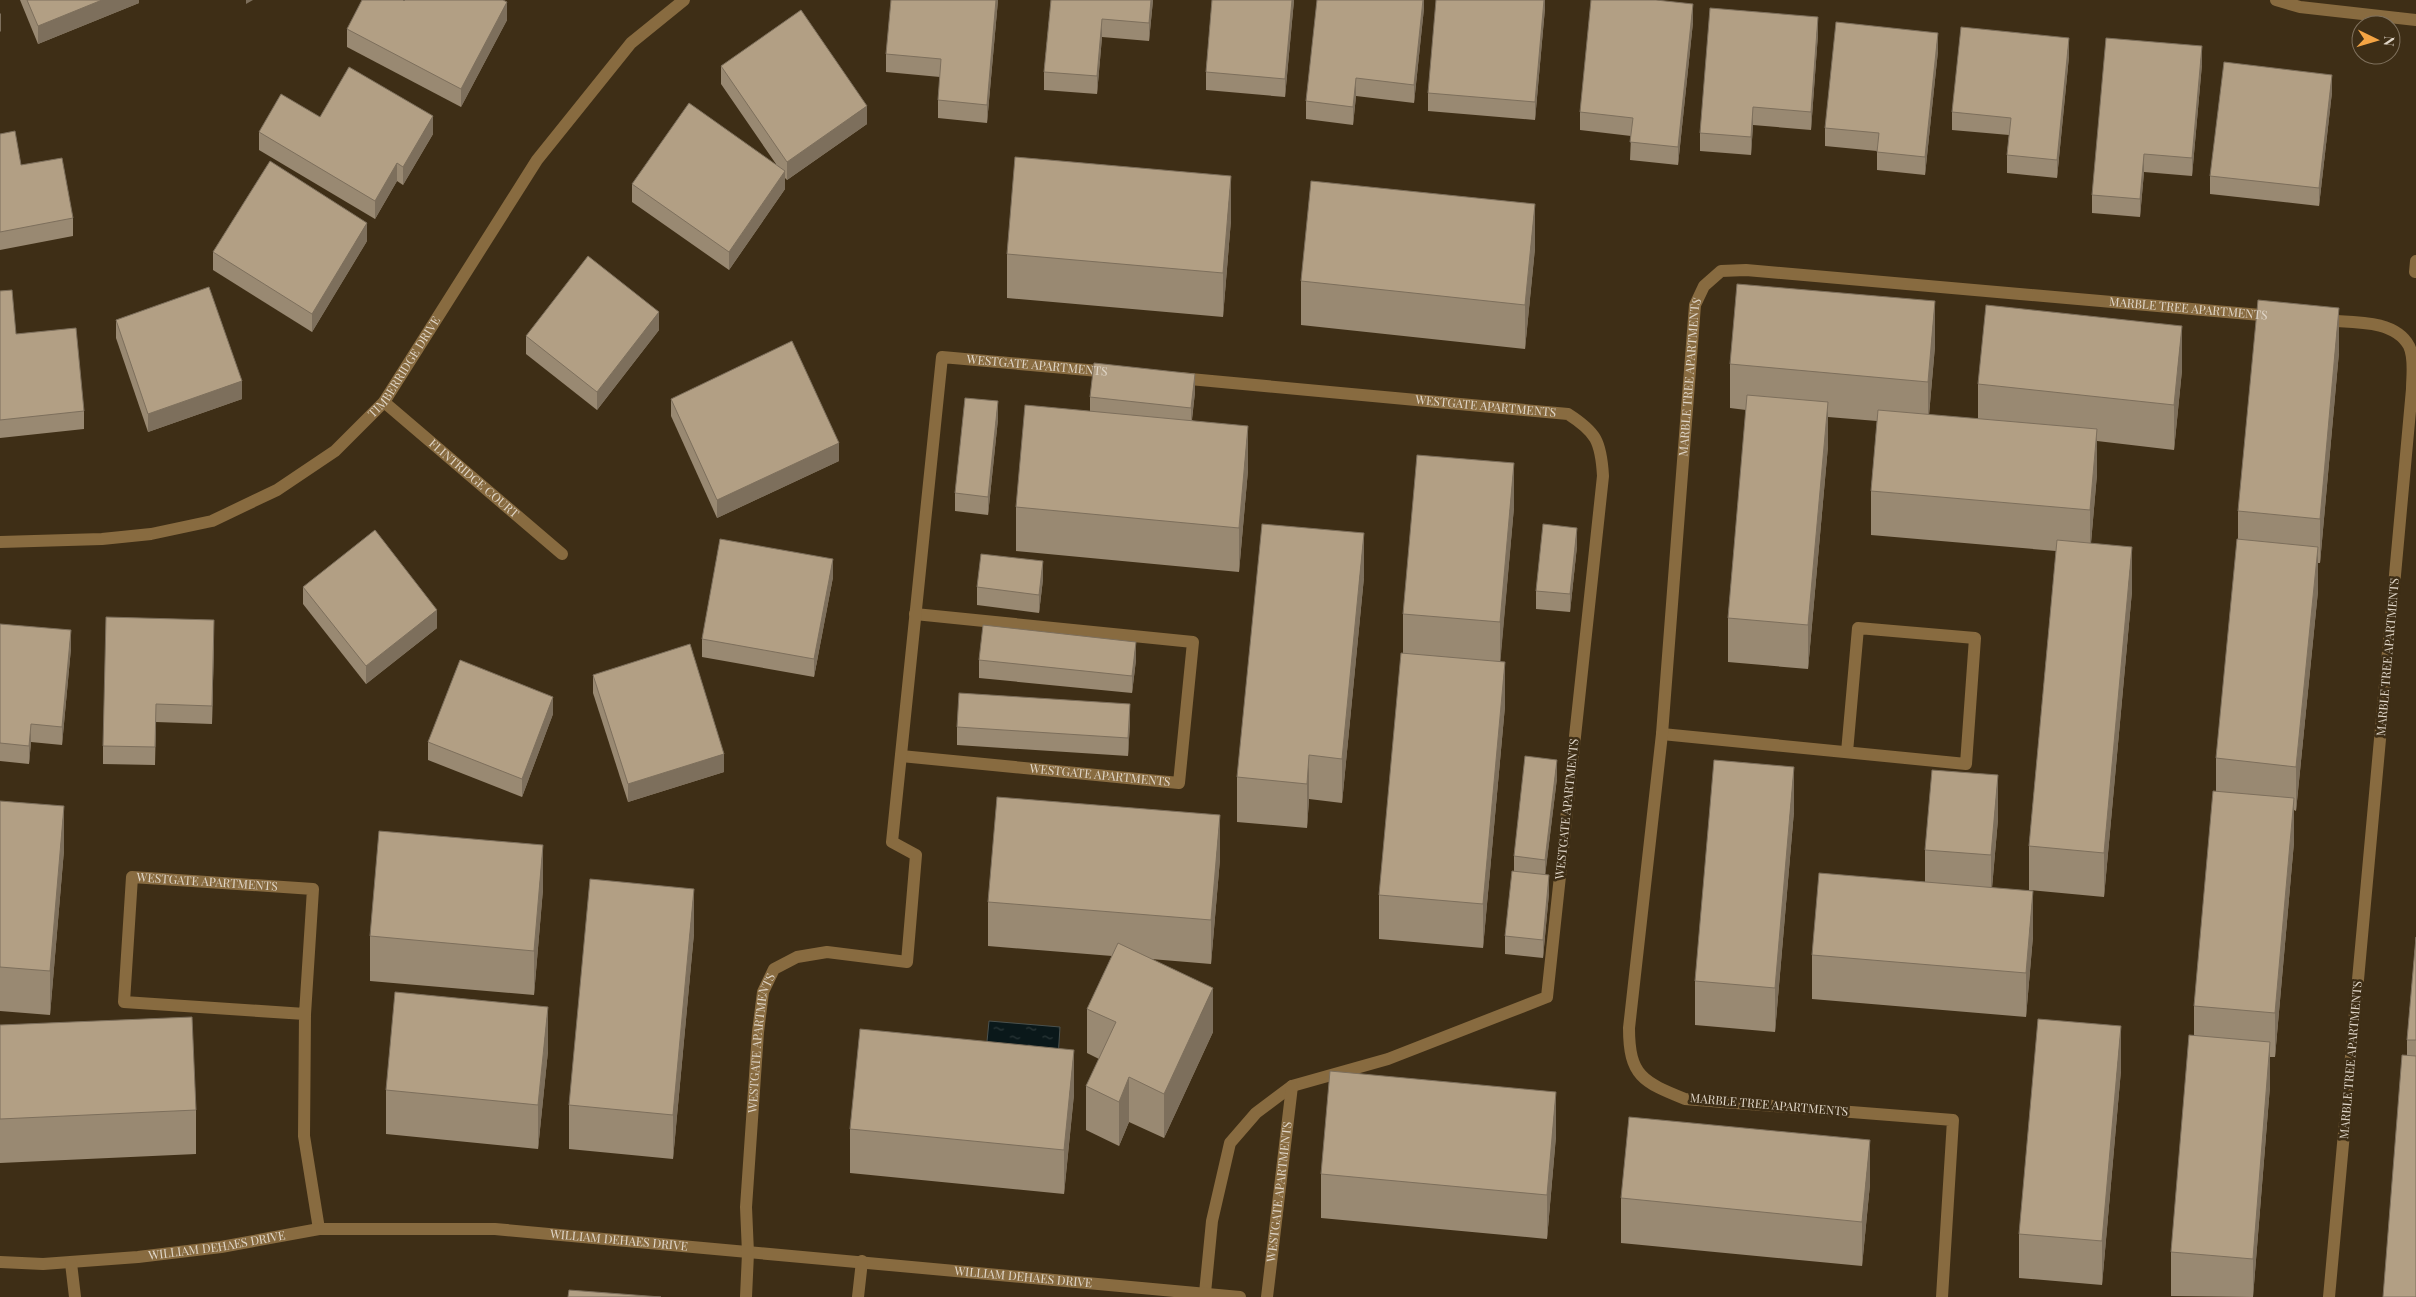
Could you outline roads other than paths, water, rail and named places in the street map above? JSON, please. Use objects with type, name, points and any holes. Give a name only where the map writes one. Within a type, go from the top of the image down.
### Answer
[{"type":"street","name":"TIMBERRIDGE DRIVE","points":[[0,542],[102,539],[151,534],[212,521],[277,490],[335,451],[384,402],[537,160],[631,43],[684,0]]},
{"type":"street","points":[[2276,0],[2300,7],[2416,20]]},
{"type":"street","name":"MARBLE TREE APARTMENTS","points":[[1942,1297],[1953,1120],[1685,1099],[1645,1080],[1633,1066],[1629,1050],[1629,1028],[1662,734],[1695,305],[1704,286],[1721,271],[1775,271],[2282,317]]},
{"type":"street","name":"MARBLE TREE APARTMENTS","points":[[2312,319],[2383,326],[2409,346],[2412,365],[2410,409],[2329,1297]]},
{"type":"street","name":"WESTGATE APARTMENTS","points":[[746,1297],[748,1253],[746,1208],[758,1032],[763,992],[774,969],[797,957],[828,952],[907,962],[916,855],[892,842],[942,356],[1120,373]]},
{"type":"street","name":"WESTGATE APARTMENTS","points":[[1169,377],[1568,414],[1589,427],[1602,453],[1602,476],[1548,997],[1388,1059],[1292,1086],[1256,1113],[1230,1143],[1212,1221],[1205,1293]]},
{"type":"street","name":"FLINTRIDGE COURT","points":[[384,402],[562,554]]},
{"type":"street","name":"WESTGATE APARTMENTS","points":[[901,756],[1179,783],[1193,642],[915,614]]},
{"type":"street","points":[[1662,734],[1966,764],[1975,638],[1858,628],[1847,752]]},
{"type":"street","name":"WESTGATE APARTMENTS","points":[[305,1014],[124,1002],[132,877],[313,889],[305,1014],[304,1136],[319,1229]]},
{"type":"street","name":"WESTGATE APARTMENTS","points":[[1267,1297],[1292,1086]]},
{"type":"street","name":"WILLIAM DEHAES DRIVE","points":[[0,1262],[71,1263],[221,1247],[319,1229],[495,1229],[1240,1297]]},
{"type":"street","points":[[858,1297],[862,1261]]},
{"type":"street","points":[[71,1263],[76,1297]]},
{"type":"water","points":[[989,1021],[1060,1027],[1058,1058],[986,1052]]}]
